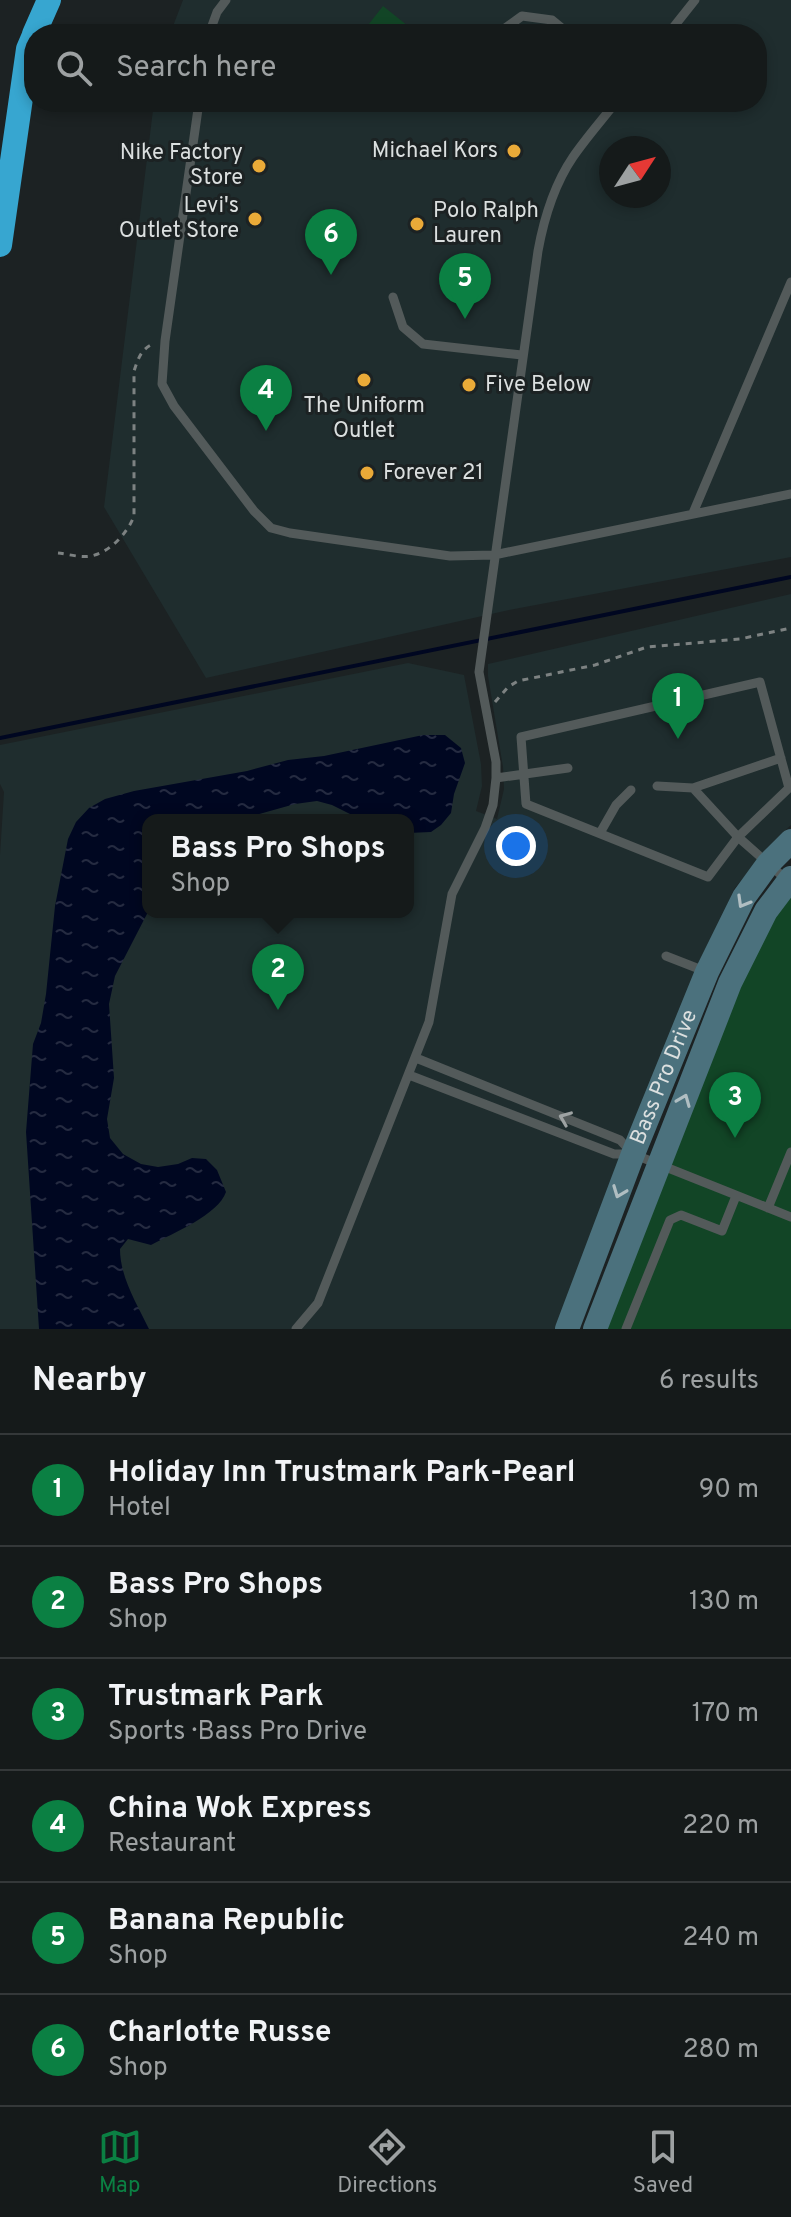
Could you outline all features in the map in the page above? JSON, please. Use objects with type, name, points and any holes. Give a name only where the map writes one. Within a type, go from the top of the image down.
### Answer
[{"type":"highway","points":[[38,24],[49,0]]},
{"type":"highway","points":[[0,245],[24,77]]},
{"type":"street","name":"Bass Pro Drive","points":[[567,1329],[633,1154],[707,972],[744,897],[768,864],[791,841]]},
{"type":"street","name":"Bass Pro Drive","points":[[595,1329],[730,983],[766,911],[789,880]]},
{"type":"lane","points":[[213,24],[226,0]]},
{"type":"lane","points":[[676,24],[695,0]]},
{"type":"lane","points":[[511,24],[522,16],[552,20],[557,24]]},
{"type":"lane","points":[[198,112],[165,341],[162,384],[174,406],[254,511],[271,528],[450,556],[494,555],[791,494]]},
{"type":"lane","points":[[296,1329],[318,1303],[416,1058],[429,1022],[452,894],[493,805],[496,762],[479,672],[540,238],[552,198],[571,159],[608,112]]},
{"type":"lane","points":[[693,513],[791,282]]},
{"type":"lane","points":[[393,297],[403,327],[423,344],[522,355]]},
{"type":"lane","points":[[760,682],[789,788],[738,837],[708,877],[526,804],[524,775],[521,737],[760,682]]},
{"type":"lane","points":[[657,786],[693,788],[781,758]]},
{"type":"lane","points":[[496,778],[568,768]]},
{"type":"lane","points":[[693,788],[738,837],[789,880]]},
{"type":"lane","points":[[600,833],[616,805],[631,790]]},
{"type":"lane","points":[[666,956],[730,983]]},
{"type":"lane","points":[[416,1058],[620,1140],[633,1154]]},
{"type":"lane","points":[[409,1075],[614,1154],[633,1154],[791,1217]]},
{"type":"lane","points":[[768,1208],[791,1152]]},
{"type":"lane","points":[[626,1329],[670,1220],[681,1215],[722,1231],[736,1196]]},
{"type":"path","points":[[58,553],[94,555],[125,535],[130,527],[134,516],[134,371],[143,350],[165,341]]},
{"type":"path","points":[[485,707],[518,681],[595,665],[647,647],[740,639],[791,628]]},
{"type":"shaded area","points":[[183,0],[791,0],[791,557],[509,610],[206,678],[104,507],[153,112],[767,112],[767,24],[174,24]]},
{"type":"shaded area","points":[[791,594],[791,825],[734,889],[557,1329],[0,1329],[0,855],[4,792],[0,784],[0,745],[408,663],[464,675],[481,764],[482,786],[476,811],[497,819],[504,789],[503,767],[488,664]]},
{"type":"green space","points":[[383,6],[406,24],[369,24]]},
{"type":"green space","points":[[791,887],[791,1329],[603,1329],[754,947]]},
{"type":"water","points":[[423,735],[445,735],[461,748],[465,763],[451,813],[431,832],[414,833],[414,814],[350,814],[317,801],[259,814],[142,814],[142,918],[145,918],[115,976],[109,1004],[114,1078],[107,1119],[110,1138],[123,1154],[141,1164],[158,1167],[192,1158],[206,1159],[217,1170],[226,1192],[205,1216],[182,1229],[151,1245],[128,1239],[120,1249],[126,1280],[149,1329],[39,1329],[26,1132],[33,1044],[41,1023],[46,994],[55,906],[68,839],[76,822],[89,808],[105,799],[134,791],[247,771],[288,760],[324,756]]},
{"type":"waterway","points":[[0,738],[791,577]]},
{"type":"place","name":"Michael Kors","points":[[514,151]]},
{"type":"place","name":"Nike Factory Store","points":[[259,166]]},
{"type":"place","name":"Levi's Outlet Store","points":[[255,219]]},
{"type":"place","name":"Polo Ralph Lauren","points":[[417,224]]},
{"type":"place","name":"Charlotte Russe","points":[[331,275]]},
{"type":"place","name":"Banana Republic","points":[[465,319]]},
{"type":"place","name":"The Uniform Outlet","points":[[364,380]]},
{"type":"place","name":"Five Below","points":[[469,385]]},
{"type":"place","name":"China Wok Express","points":[[266,431]]},
{"type":"place","name":"Forever 21","points":[[367,473]]},
{"type":"place","name":"Holiday Inn Trustmark Park-Pearl","points":[[678,739]]},
{"type":"place","name":"Bass Pro Shops","points":[[278,1010]]},
{"type":"place","name":"Trustmark Park","points":[[735,1138]]}]
